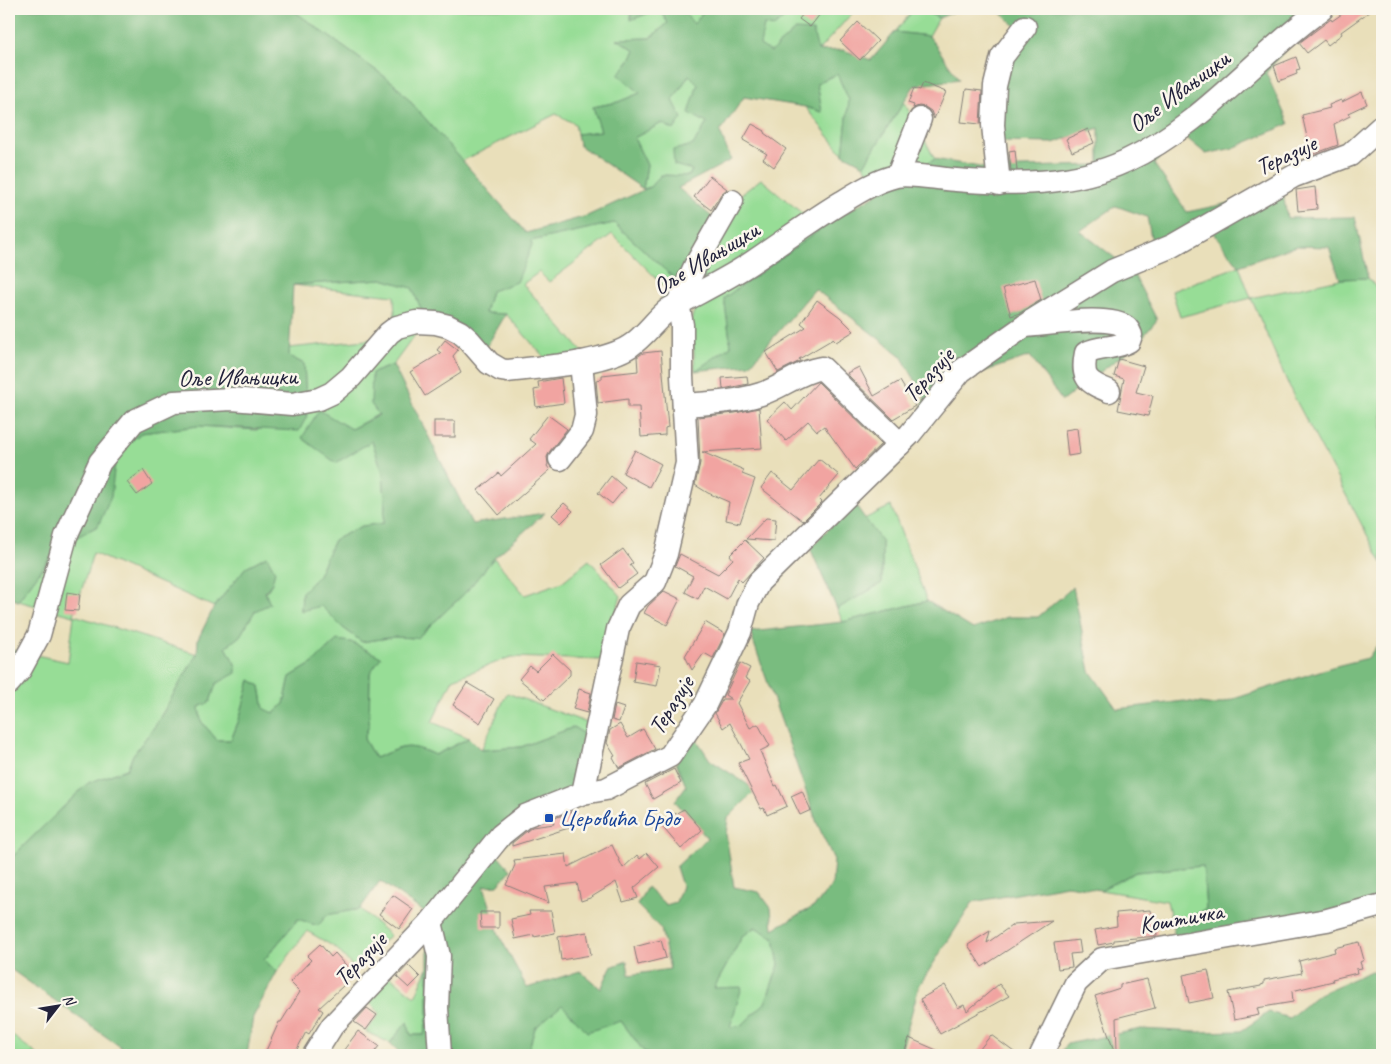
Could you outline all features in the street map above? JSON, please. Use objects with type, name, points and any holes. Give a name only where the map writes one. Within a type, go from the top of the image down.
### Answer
[{"type":"street","name":"Оље Ивањицки","points":[[9,684],[20,670],[39,635],[66,536],[100,462],[134,421],[174,402],[232,399],[292,404],[319,398],[332,392],[351,377],[389,333],[398,327],[416,322],[436,323],[460,332],[489,363],[501,370],[581,362],[611,355],[632,346],[660,316],[678,303],[752,263],[822,214],[872,184],[898,175],[999,184],[1040,183],[1069,179],[1101,171],[1155,146],[1187,124],[1219,98],[1290,34],[1322,9]]},
{"type":"street","points":[[999,184],[993,125],[995,86],[1002,57],[1025,27]]},
{"type":"street","points":[[898,175],[920,119]]},
{"type":"street","name":"Теразије","points":[[314,1055],[332,1026],[431,922],[501,835],[525,816],[583,793],[606,789],[670,756],[705,705],[740,632],[748,603],[759,582],[910,434],[961,371],[1024,326],[1112,271],[1172,246],[1294,176],[1350,155],[1382,126]]},
{"type":"street","points":[[583,793],[618,629],[629,605],[655,582],[666,554],[686,463],[682,325],[678,303],[695,266],[732,200]]},
{"type":"street","points":[[1024,326],[1075,320],[1096,320],[1116,323],[1127,328],[1131,334],[1129,341],[1122,346],[1095,349],[1086,353],[1084,367],[1086,378],[1092,384],[1109,391]]},
{"type":"street","points":[[560,459],[582,431],[586,414],[581,362]]},
{"type":"street","points":[[684,405],[734,401],[763,393],[810,369],[822,368],[900,444]]},
{"type":"street","name":"Коштичка","points":[[1041,1055],[1076,983],[1102,959],[1327,920],[1382,905]]},
{"type":"street","points":[[431,922],[439,956],[437,1008],[440,1055]]},
{"type":"green space","points":[[9,9],[291,9],[395,84],[526,233],[587,216],[650,187],[661,175],[689,176],[692,170],[674,165],[673,150],[693,145],[707,123],[689,113],[698,84],[689,75],[673,100],[682,118],[674,130],[662,123],[634,138],[647,165],[643,189],[579,145],[577,134],[601,131],[593,107],[618,102],[640,93],[618,74],[627,65],[635,50],[617,39],[650,38],[668,23],[659,9],[681,9],[694,24],[705,9],[793,9],[774,27],[764,25],[760,45],[771,52],[795,30],[813,31],[818,51],[843,50],[871,60],[895,32],[929,36],[959,79],[914,86],[864,165],[843,154],[849,100],[837,74],[817,83],[822,112],[805,107],[744,97],[720,132],[731,160],[678,188],[712,217],[694,251],[705,280],[677,281],[614,223],[531,241],[532,245],[517,282],[491,291],[485,313],[506,314],[478,361],[426,320],[412,288],[382,279],[293,285],[289,356],[304,364],[307,416],[299,431],[198,426],[141,433],[116,453],[111,497],[98,526],[58,547],[18,601],[9,597]]},
{"type":"green space","points":[[291,9],[631,9],[631,19],[659,9],[668,23],[650,38],[618,39],[635,50],[627,65],[640,93],[618,102],[593,107],[601,131],[577,134],[575,124],[556,114],[462,161],[395,84]]},
{"type":"green space","points":[[632,9],[659,9],[631,20]]},
{"type":"green space","points":[[681,9],[705,9],[694,25]]},
{"type":"green space","points":[[793,9],[856,9],[818,51],[795,30],[771,52],[759,45],[764,25],[774,27]]},
{"type":"green space","points":[[914,9],[919,9],[939,18],[929,36],[895,32]]},
{"type":"green space","points":[[919,9],[961,9],[939,18]]},
{"type":"green space","points":[[997,9],[1325,9],[1310,20],[1266,73],[1289,124],[1233,148],[1206,154],[1183,135],[1154,164],[1187,212],[1283,192],[1287,218],[1355,217],[1368,278],[1340,279],[1329,247],[1296,246],[1239,266],[1213,232],[1152,242],[1147,217],[1116,206],[1080,231],[1132,271],[1157,320],[1136,345],[1062,401],[1030,356],[965,378],[906,453],[925,397],[901,356],[815,289],[750,365],[695,371],[731,346],[724,298],[832,221],[935,159],[985,168],[1099,165],[1099,128],[1053,143],[1000,142],[992,71],[1018,28]]},
{"type":"green space","points":[[837,74],[849,100],[843,154],[805,107],[822,112],[817,83]]},
{"type":"green space","points":[[689,75],[698,84],[690,113],[707,123],[693,145],[692,170],[689,176],[661,175],[650,187],[643,189],[647,165],[634,138],[662,123],[674,130],[673,100]]},
{"type":"green space","points":[[904,102],[935,159],[880,192],[864,165]]},
{"type":"green space","points":[[761,179],[821,229],[724,298],[731,346],[695,371],[692,317],[705,280],[694,251],[712,217]]},
{"type":"green space","points":[[614,223],[677,281],[687,293],[637,332],[668,290],[612,234],[549,282],[539,272],[523,284],[586,356],[551,365],[506,314],[485,313],[491,291],[530,241]]},
{"type":"green space","points":[[1239,266],[1251,298],[1180,317],[1172,291]]},
{"type":"green space","points":[[1368,278],[1382,294],[1382,563],[1292,393],[1251,298],[1340,279]]},
{"type":"green space","points":[[382,279],[413,288],[426,320],[393,365],[372,373],[379,414],[351,429],[302,438],[372,441],[383,473],[384,523],[362,526],[334,540],[317,577],[302,592],[301,611],[321,605],[342,627],[362,642],[394,637],[417,638],[465,593],[494,558],[525,595],[562,582],[589,560],[621,596],[602,660],[511,657],[453,679],[432,722],[469,738],[435,755],[411,747],[398,749],[375,758],[364,739],[369,725],[370,673],[337,640],[313,663],[290,677],[284,704],[274,713],[264,710],[260,686],[250,680],[239,720],[231,740],[217,740],[201,721],[199,707],[210,702],[216,684],[236,666],[226,647],[240,635],[272,583],[267,556],[246,567],[214,607],[93,553],[74,615],[197,654],[155,726],[133,755],[127,769],[88,783],[9,860],[9,649],[68,662],[74,616],[18,601],[58,547],[116,453],[141,433],[198,426],[256,430],[307,416],[304,364],[289,356],[289,348],[376,339],[395,318],[394,296],[293,285]]},
{"type":"green space","points":[[393,365],[472,524],[545,513],[494,558],[465,593],[417,638],[394,637],[362,642],[342,627],[321,606],[301,611],[302,592],[317,577],[334,540],[362,526],[384,523],[383,473],[372,441],[336,463],[302,438],[319,410],[351,429],[379,415],[371,404],[372,373]]},
{"type":"green space","points":[[854,503],[882,542],[882,583],[837,609],[810,548]]},
{"type":"green space","points":[[891,506],[927,601],[843,622],[837,609],[882,583],[882,542],[864,519]]},
{"type":"green space","points":[[267,556],[275,571],[272,583],[265,592],[270,604],[255,611],[240,636],[226,647],[236,666],[236,673],[216,684],[210,702],[199,707],[201,721],[217,740],[231,740],[239,720],[250,680],[260,686],[264,709],[274,713],[284,704],[290,677],[313,663],[337,640],[351,642],[381,657],[370,673],[369,725],[364,739],[375,758],[392,751],[411,747],[435,755],[469,738],[481,750],[521,747],[574,727],[582,733],[601,728],[591,783],[556,799],[496,853],[511,870],[498,885],[484,886],[499,935],[527,988],[580,971],[601,989],[611,967],[627,961],[629,975],[670,969],[661,929],[637,905],[647,887],[666,905],[676,902],[682,886],[676,867],[707,838],[675,801],[686,786],[676,763],[695,737],[710,760],[756,790],[728,818],[726,834],[734,887],[759,892],[771,908],[773,929],[815,906],[832,885],[834,860],[817,823],[750,632],[843,622],[927,601],[973,629],[1008,617],[1038,617],[1073,587],[1090,671],[1117,709],[1184,701],[1215,705],[1332,667],[1368,658],[1382,638],[1382,911],[1178,954],[1173,927],[1206,909],[1203,866],[1136,872],[1100,890],[1067,885],[973,902],[919,986],[900,1055],[652,1055],[645,1053],[621,1021],[587,1032],[562,1005],[535,1028],[528,1052],[535,1055],[402,1055],[390,1043],[407,1022],[411,1035],[424,1035],[428,1015],[428,915],[380,881],[360,909],[327,915],[318,926],[298,919],[264,960],[277,972],[253,1017],[247,1055],[132,1055],[9,968],[9,860],[88,783],[127,769],[133,755],[155,726],[197,654],[198,639],[214,607],[246,567]],"holes":[[[755,927],[774,938],[779,965],[765,1003],[742,1025],[730,1027],[742,987],[714,988],[742,937]]]},
{"type":"green space","points":[[507,693],[601,728],[582,733],[574,727],[521,747],[481,750]]},
{"type":"green space","points":[[1203,866],[1206,909],[1173,927],[1167,901],[1100,890],[1136,872]]},
{"type":"green space","points":[[360,909],[390,935],[356,970],[336,948],[307,931],[277,972],[264,960],[298,919]]},
{"type":"green space","points":[[755,927],[774,938],[779,965],[765,1003],[742,1025],[729,1028],[714,988],[742,937]]},
{"type":"green space","points":[[431,961],[428,1015],[424,1035],[411,1035],[407,1023],[390,1043],[366,1032],[380,1013],[366,999],[390,976],[415,997]]},
{"type":"green space","points":[[1371,971],[1382,972],[1382,1055],[1058,1055],[1067,1044],[1141,1029],[1198,1032],[1241,1031],[1269,1012],[1289,1018],[1319,994]]},
{"type":"green space","points":[[562,1004],[621,1021],[645,1053],[652,1055],[535,1055],[528,1052],[535,1028]]},
{"type":"green space","points":[[9,1033],[38,1055],[9,1055]]},
{"type":"building","points":[[807,9],[824,9],[810,27],[799,19]]},
{"type":"building","points":[[1349,9],[1373,9],[1341,32],[1342,34],[1328,45],[1324,40],[1307,53],[1299,43],[1331,19],[1332,21]]},
{"type":"building","points":[[858,22],[878,41],[860,60],[840,41]]},
{"type":"building","points":[[1296,57],[1300,69],[1296,70],[1297,74],[1279,81],[1274,66]]},
{"type":"building","points":[[923,83],[946,92],[934,119],[931,111],[925,107],[913,108],[914,105],[908,103],[914,88],[920,90]]},
{"type":"building","points":[[966,89],[982,91],[980,124],[961,122]]},
{"type":"building","points":[[1362,92],[1367,104],[1348,113],[1350,116],[1334,124],[1338,145],[1311,155],[1302,115],[1330,108],[1329,105],[1341,100],[1342,102]]},
{"type":"building","points":[[752,124],[765,131],[764,133],[786,149],[774,167],[763,159],[767,154],[743,140]]},
{"type":"building","points":[[1088,129],[1094,143],[1072,152],[1066,139]]},
{"type":"building","points":[[1015,150],[1017,170],[1011,170],[1009,151]]},
{"type":"building","points":[[710,176],[727,189],[721,194],[711,210],[694,197]]},
{"type":"building","points":[[1315,187],[1317,209],[1298,211],[1296,190]]},
{"type":"building","points":[[1035,279],[1041,300],[1020,313],[1011,316],[1003,288]]},
{"type":"building","points":[[817,300],[840,317],[854,331],[836,342],[833,339],[799,359],[800,361],[778,372],[766,352],[806,327],[801,323]]},
{"type":"building","points":[[445,340],[458,350],[453,356],[461,373],[425,396],[410,372],[441,353],[437,350]]},
{"type":"building","points":[[661,351],[668,427],[665,428],[665,435],[641,437],[639,407],[628,407],[628,399],[598,403],[596,380],[602,379],[602,375],[638,371],[637,357],[643,353]]},
{"type":"building","points":[[1119,359],[1144,366],[1136,392],[1153,396],[1148,416],[1118,410],[1124,379],[1114,376]]},
{"type":"building","points":[[859,367],[874,396],[900,381],[915,406],[893,419],[847,373]]},
{"type":"building","points":[[747,376],[748,384],[723,389],[722,378]]},
{"type":"building","points":[[561,378],[564,403],[536,407],[534,390],[539,389],[538,382]]},
{"type":"building","points":[[818,382],[881,444],[855,469],[824,426],[817,431],[808,421],[786,441],[767,419],[785,402],[792,410]]},
{"type":"building","points":[[759,408],[762,448],[702,452],[744,470],[742,474],[755,479],[740,523],[726,520],[729,502],[695,485],[700,463],[698,417]]},
{"type":"building","points":[[548,415],[567,429],[547,457],[547,466],[550,470],[499,515],[478,490],[499,473],[501,476],[536,444],[529,439]]},
{"type":"building","points":[[434,421],[455,421],[455,437],[434,437]]},
{"type":"building","points":[[1077,428],[1080,454],[1068,456],[1065,430]]},
{"type":"building","points":[[635,450],[661,464],[649,487],[623,473]]},
{"type":"building","points":[[819,459],[839,475],[819,499],[822,502],[803,521],[761,488],[772,473],[793,490]]},
{"type":"building","points":[[143,470],[152,484],[137,495],[127,482]]},
{"type":"building","points":[[611,476],[625,488],[612,504],[598,493]]},
{"type":"building","points":[[564,503],[573,511],[561,523],[552,515]]},
{"type":"building","points":[[766,518],[776,519],[774,541],[746,539]]},
{"type":"building","points":[[745,540],[764,558],[742,582],[738,578],[727,599],[704,586],[698,599],[685,592],[693,576],[675,566],[680,554],[718,574],[733,559],[730,555]]},
{"type":"building","points":[[623,549],[633,563],[630,565],[637,574],[618,588],[601,565]]},
{"type":"building","points":[[664,591],[680,599],[667,625],[644,613],[648,606]]},
{"type":"building","points":[[67,592],[80,594],[78,611],[65,610]]},
{"type":"building","points":[[705,622],[725,634],[713,658],[704,653],[692,670],[685,656]]},
{"type":"building","points":[[553,654],[570,670],[570,675],[544,700],[519,679],[530,666],[536,671]]},
{"type":"building","points":[[636,661],[661,665],[657,686],[633,682]]},
{"type":"building","points":[[740,663],[750,668],[745,678],[750,681],[737,703],[750,728],[758,724],[770,746],[760,751],[775,786],[777,785],[787,806],[767,815],[764,808],[761,809],[738,763],[749,759],[730,723],[723,728],[715,713],[723,699],[731,699],[725,695]]},
{"type":"building","points":[[467,683],[494,699],[480,723],[453,705]]},
{"type":"building","points":[[579,689],[591,693],[587,713],[573,709]]},
{"type":"building","points":[[615,705],[624,708],[619,722],[612,720]]},
{"type":"building","points":[[620,724],[628,738],[643,729],[655,749],[619,768],[613,757],[615,756],[607,743],[610,730]]},
{"type":"building","points":[[674,769],[681,783],[653,799],[645,784]]},
{"type":"building","points":[[802,791],[811,810],[800,815],[791,796]]},
{"type":"building","points":[[684,809],[702,830],[681,849],[660,824]]},
{"type":"building","points":[[574,811],[578,825],[512,846],[512,843],[532,827],[554,824],[552,819]]},
{"type":"building","points":[[612,845],[623,868],[637,855],[640,859],[647,853],[659,867],[634,888],[638,898],[623,902],[616,882],[590,898],[581,901],[577,883],[545,887],[549,903],[506,885],[515,865],[514,860],[566,854],[568,867]]},
{"type":"building","points":[[393,895],[413,909],[399,929],[379,914]]},
{"type":"building","points":[[1150,910],[1151,916],[1155,916],[1157,936],[1114,940],[1114,942],[1098,945],[1095,930],[1117,926],[1116,913]]},
{"type":"building","points":[[529,911],[551,911],[555,933],[515,939],[511,919],[530,915]]},
{"type":"building","points":[[480,912],[499,912],[499,928],[481,928]]},
{"type":"building","points":[[1052,921],[982,967],[968,945],[990,931],[987,943],[1014,924]]},
{"type":"building","points":[[587,932],[591,955],[561,960],[558,937]]},
{"type":"building","points":[[661,940],[666,958],[638,965],[634,947]]},
{"type":"building","points":[[1079,940],[1081,953],[1070,954],[1072,967],[1058,969],[1054,943]]},
{"type":"building","points":[[1359,942],[1364,960],[1360,962],[1362,968],[1356,969],[1357,973],[1292,991],[1293,1002],[1257,1008],[1259,1015],[1234,1020],[1228,992],[1261,986],[1264,984],[1264,980],[1302,973],[1299,961],[1335,952],[1334,948]]},
{"type":"building","points":[[320,944],[331,957],[335,953],[355,975],[319,1008],[323,1011],[309,1034],[306,1032],[294,1055],[264,1055],[279,1022],[281,1022],[300,992],[290,982],[311,960],[307,956]]},
{"type":"building","points":[[408,965],[420,977],[409,988],[397,977]]},
{"type":"building","points":[[1208,970],[1214,998],[1189,1003],[1183,975]]},
{"type":"building","points":[[1147,979],[1155,1008],[1116,1018],[1117,1050],[1114,1051],[1095,996],[1120,988],[1120,985]]},
{"type":"building","points":[[999,984],[1009,996],[940,1034],[920,999],[945,985],[958,1008],[964,1005],[967,1011]]},
{"type":"building","points":[[367,1008],[377,1015],[366,1030],[354,1022]]},
{"type":"building","points":[[358,1031],[379,1046],[372,1055],[340,1055]]},
{"type":"building","points":[[991,1035],[1018,1055],[975,1055]]},
{"type":"building","points":[[909,1038],[948,1055],[904,1055]]},
{"type":"place","name":"Церовића Брдо","points":[[549,818]]}]
